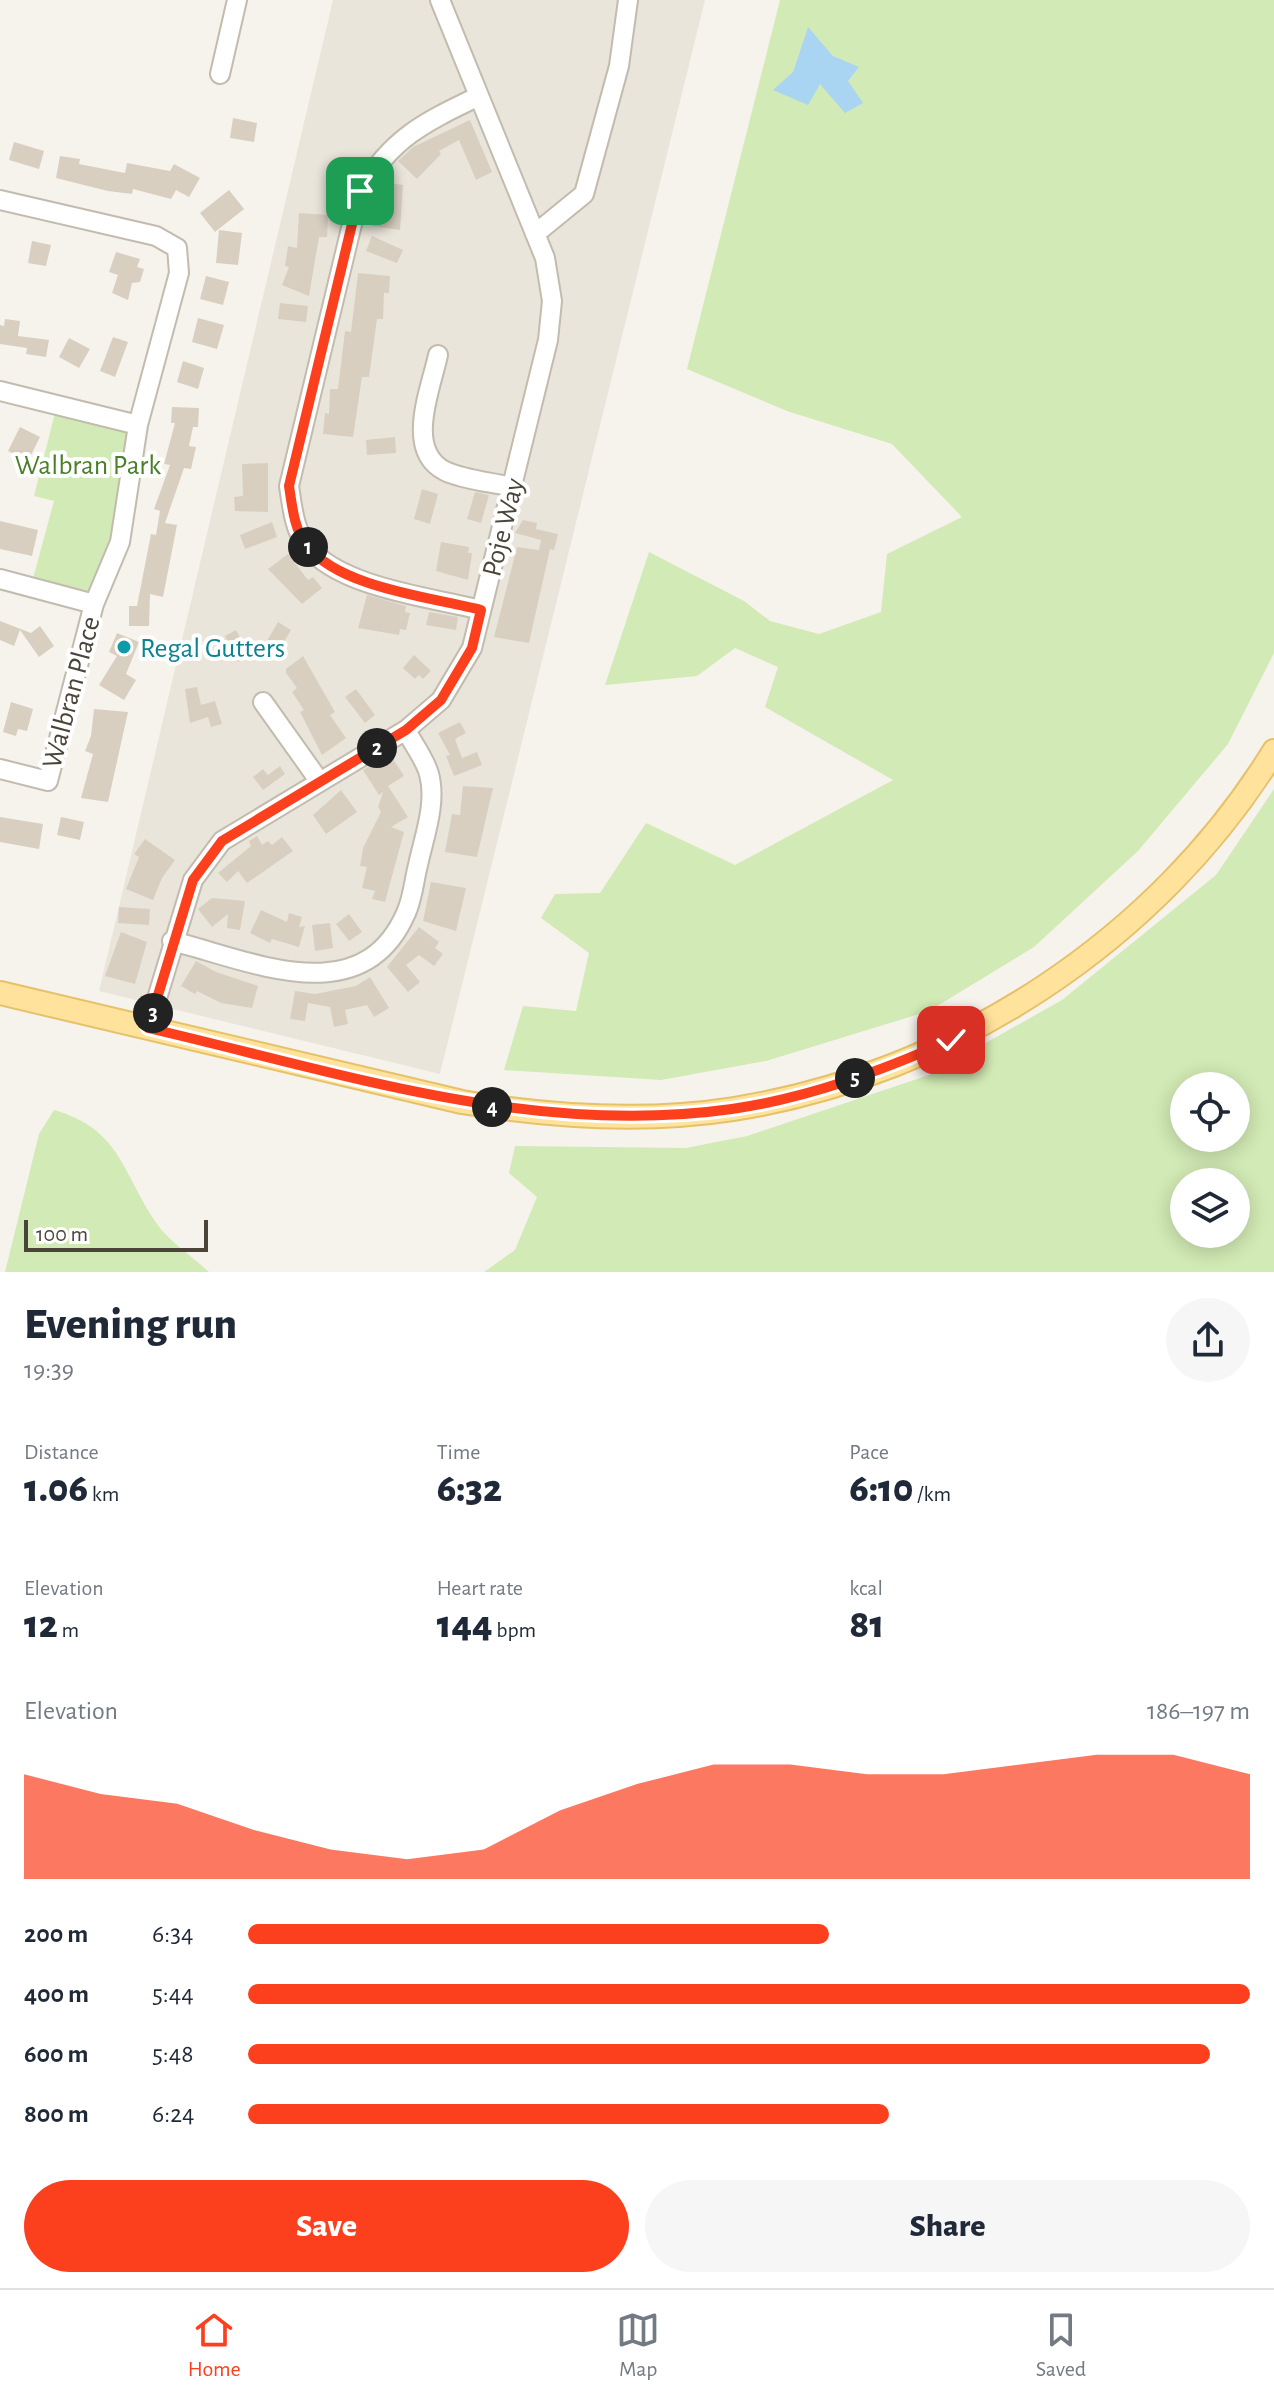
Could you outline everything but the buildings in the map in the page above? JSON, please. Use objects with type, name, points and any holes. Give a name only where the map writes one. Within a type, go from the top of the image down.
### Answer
[{"type":"main road","points":[[0,993],[462,1102],[522,1112],[593,1117],[664,1116],[734,1109],[811,1092],[886,1069],[951,1040],[1067,972],[1172,883],[1219,828],[1274,751]]},
{"type":"street","points":[[220,74],[237,0]]},
{"type":"street","name":"Poje Way","points":[[148,1028],[193,880],[222,841],[406,730],[441,700],[472,648],[548,340],[552,301],[545,258],[440,0]]},
{"type":"street","points":[[535,234],[584,194],[619,66],[628,0]]},
{"type":"street","points":[[477,97],[428,120],[397,141],[378,162],[360,191],[289,486],[294,517],[305,544],[326,563],[354,578],[481,610]]},
{"type":"street","points":[[0,200],[156,236],[177,248],[179,273],[170,316],[138,425],[120,542],[94,604],[0,579]]},
{"type":"street","points":[[438,355],[421,435],[429,458],[445,471],[512,487]]},
{"type":"street","points":[[0,391],[138,425]]},
{"type":"street","name":"Walbran Place","points":[[0,769],[48,781],[94,604]]},
{"type":"street","points":[[263,702],[320,782]]},
{"type":"street","points":[[172,941],[309,975],[346,971],[372,957],[393,937],[408,910],[431,809],[429,774],[406,730]]},
{"type":"shaded area","points":[[333,0],[705,0],[440,1074],[99,991]]},
{"type":"green space","points":[[780,0],[1274,0],[1274,653],[1228,744],[1138,851],[1034,947],[929,1011],[766,1061],[661,1080],[504,1070],[523,1006],[576,1011],[589,953],[541,918],[555,894],[600,893],[646,823],[735,865],[893,780],[765,707],[778,667],[735,648],[697,676],[605,685],[649,552],[744,601],[770,621],[819,634],[881,612],[887,554],[962,517],[892,444],[787,411],[687,369]],"holes":[[[808,28],[833,56],[858,68],[848,81],[774,90],[793,72]]]},
{"type":"green space","name":"Walbran Park","points":[[57,405],[138,425],[126,518],[94,604],[31,586],[54,501],[34,496]]},
{"type":"green space","points":[[1274,789],[1274,1272],[484,1272],[515,1250],[537,1197],[509,1173],[515,1146],[686,1148],[747,1136],[929,1075],[1062,1000],[1216,875]]},
{"type":"green space","points":[[54,1110],[76,1118],[106,1140],[126,1168],[160,1228],[209,1272],[5,1272],[39,1134]]},
{"type":"water","points":[[808,27],[833,56],[859,67],[848,81],[863,103],[845,113],[820,84],[808,105],[773,90],[793,72]]},
{"type":"place","name":"Regal Gutters","points":[[124,647]]},
{"type":"route","points":[[360,191],[289,486],[294,517],[305,544],[326,563],[354,578],[481,610],[472,648],[441,700],[406,730],[222,841],[193,880],[148,1028],[462,1102],[522,1112],[593,1117],[664,1116],[734,1109],[811,1092],[886,1069],[951,1040]]}]
